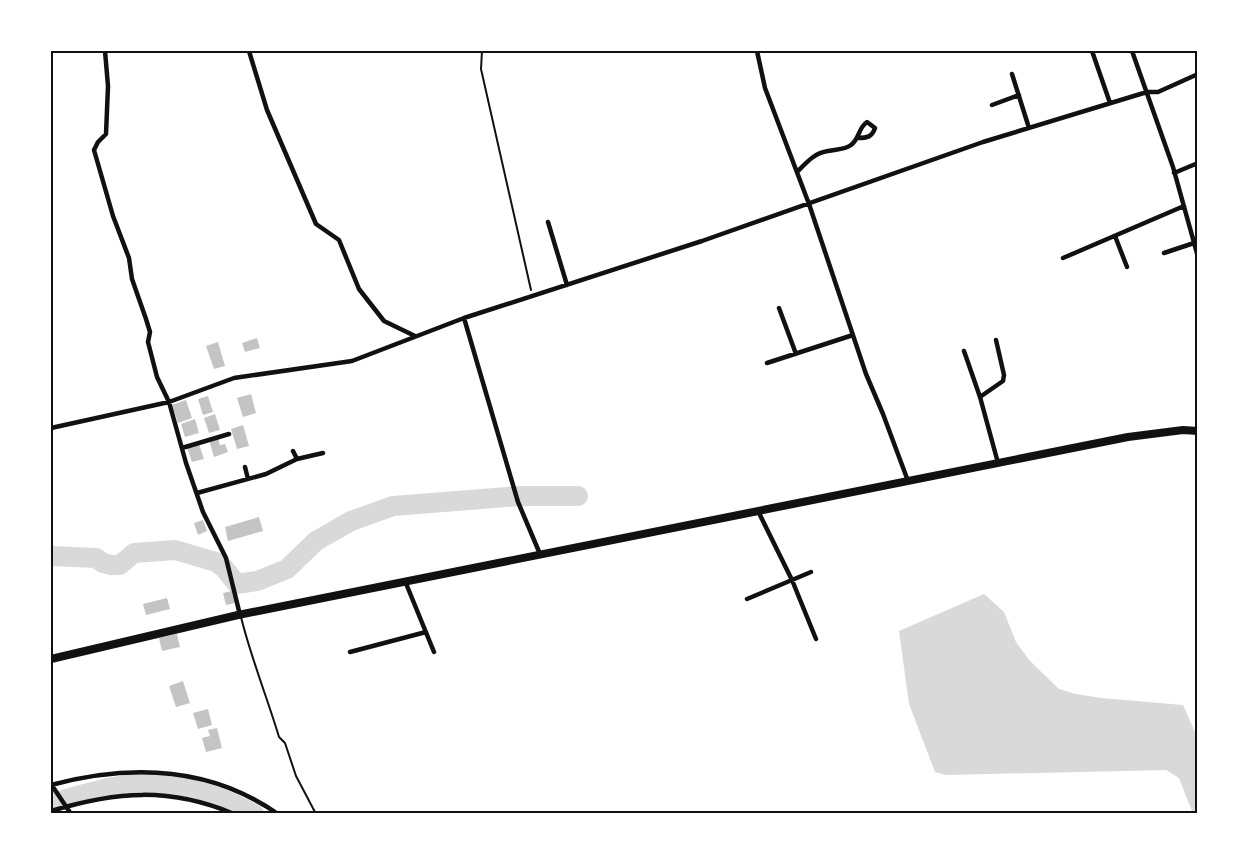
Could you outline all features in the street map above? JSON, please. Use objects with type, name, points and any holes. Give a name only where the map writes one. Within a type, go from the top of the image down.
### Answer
[{"type":"main road","points":[[51,659],[240,615],[1128,437],[1183,430],[1198,431]]},
{"type":"street","points":[[105,51],[108,86],[106,134],[94,150],[150,332],[148,342],[156,377],[169,402],[203,512],[226,558],[240,615]]},
{"type":"street","points":[[249,51],[267,110],[316,224],[339,240],[359,289],[384,321],[415,336]]},
{"type":"street","points":[[757,51],[765,88],[809,204],[866,374],[884,414],[908,481]]},
{"type":"street","points":[[1092,51],[1110,103]]},
{"type":"street","points":[[1132,51],[1174,173],[1198,257]]},
{"type":"street","points":[[1012,74],[1029,128]]},
{"type":"street","points":[[51,428],[169,402],[234,378],[352,360],[464,318],[702,241],[983,142],[1147,92],[1158,92],[1198,74]]},
{"type":"street","points":[[992,105],[1019,95]]},
{"type":"street","points":[[797,172],[813,156],[850,147],[858,138]]},
{"type":"street","points":[[1174,173],[1198,163]]},
{"type":"street","points":[[1063,258],[1184,206]]},
{"type":"street","points":[[548,222],[567,285]]},
{"type":"street","points":[[1192,235],[1198,233]]},
{"type":"street","points":[[1115,236],[1127,267]]},
{"type":"street","points":[[1164,253],[1194,243]]},
{"type":"street","points":[[779,308],[796,354]]},
{"type":"street","points":[[464,318],[518,502],[540,554]]},
{"type":"street","points":[[766,363],[853,335]]},
{"type":"street","points":[[980,397],[1003,381],[1004,375],[996,340]]},
{"type":"street","points":[[964,351],[980,397],[998,463]]},
{"type":"street","points":[[182,448],[229,434]]},
{"type":"street","points":[[293,451],[297,459]]},
{"type":"street","points":[[198,493],[266,474],[297,459],[323,453]]},
{"type":"street","points":[[245,467],[248,479]]},
{"type":"street","points":[[758,511],[792,580],[816,639]]},
{"type":"street","points":[[747,599],[811,572]]},
{"type":"street","points":[[405,581],[434,652]]},
{"type":"street","points":[[350,652],[426,632]]},
{"type":"street","points":[[71,814],[52,786],[107,774],[135,771],[166,774],[218,784],[253,797],[278,814]]},
{"type":"street","points":[[51,811],[65,805],[90,800],[140,794],[197,802],[234,814]]},
{"type":"lane","points":[[240,615],[279,737],[285,743],[296,776],[316,814]]},
{"type":"path","points":[[482,51],[481,69],[532,296]]},
{"type":"shaded area","points":[[984,594],[1004,612],[1016,642],[1029,660],[1059,689],[1101,698],[1183,705],[1198,739],[1198,814],[1193,814],[1179,778],[1166,770],[946,775],[935,772],[909,704],[899,631]]},
{"type":"building","points":[[257,338],[260,348],[245,352],[242,343]]},
{"type":"building","points":[[218,342],[225,366],[214,369],[206,346]]},
{"type":"building","points":[[251,394],[256,413],[243,417],[237,398]]},
{"type":"building","points":[[208,396],[213,412],[203,415],[198,399]]},
{"type":"building","points":[[186,400],[192,418],[178,423],[172,405]]},
{"type":"building","points":[[215,414],[220,430],[209,433],[204,418]]},
{"type":"building","points":[[195,419],[199,433],[185,437],[181,424]]},
{"type":"building","points":[[243,425],[249,446],[237,449],[231,429]]},
{"type":"building","points":[[218,438],[220,445],[225,444],[228,452],[214,457],[209,440]]},
{"type":"building","points":[[199,444],[204,459],[192,462],[187,447]]},
{"type":"building","points":[[259,517],[263,531],[228,541],[225,527]]},
{"type":"building","points":[[203,520],[207,531],[198,535],[194,523]]},
{"type":"building","points":[[232,591],[235,603],[226,605],[223,593]]},
{"type":"building","points":[[167,598],[170,609],[146,615],[143,604]]},
{"type":"building","points":[[177,634],[180,647],[162,651],[159,638]]},
{"type":"building","points":[[183,681],[190,703],[176,707],[169,686]]},
{"type":"building","points":[[208,709],[212,725],[198,729],[193,713]]},
{"type":"building","points":[[217,728],[222,748],[206,752],[202,738],[210,736],[208,730]]},
{"type":"waterway","points":[[51,556],[96,558],[103,563],[120,565],[134,553],[175,550],[216,562],[237,584],[257,581],[287,569],[316,541],[351,521],[393,506],[520,496],[578,496]]},
{"type":"waterway","points":[[51,803],[119,786],[154,784],[206,793],[254,814]]}]
